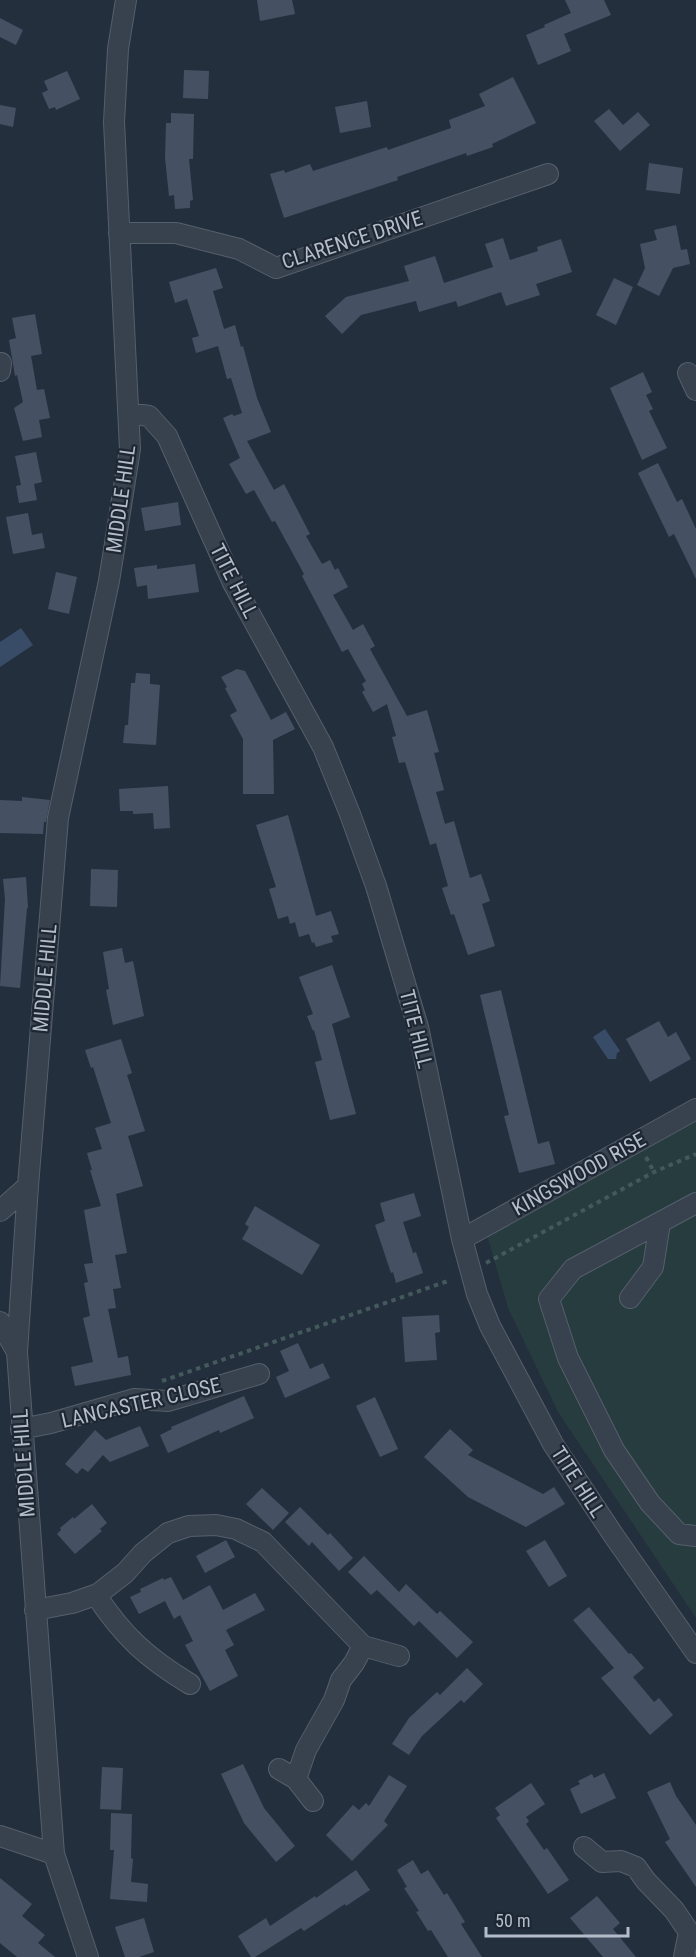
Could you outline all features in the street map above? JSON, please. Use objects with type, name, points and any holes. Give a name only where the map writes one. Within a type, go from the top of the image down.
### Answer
[{"type":"street","name":"MIDDLE HILL","points":[[88,1957],[54,1854],[17,1352],[58,818],[109,581],[130,448],[114,122],[118,49],[126,0]]},
{"type":"street","name":"CLARENCE DRIVE","points":[[119,233],[176,233],[239,249],[276,268],[548,174]]},
{"type":"street","name":"TITE HILL","points":[[129,413],[149,416],[167,436],[232,584],[323,747],[350,814],[376,886],[418,1027],[462,1239],[477,1294],[490,1326],[553,1444],[696,1653]]},
{"type":"street","name":"KINGSWOOD RISE","points":[[462,1239],[696,1109]]},
{"type":"street","points":[[0,1211],[28,1186]]},
{"type":"street","points":[[696,1203],[573,1269],[549,1299],[568,1358],[614,1450],[650,1503],[679,1534],[696,1536]]},
{"type":"street","points":[[630,1298],[652,1267],[660,1223]]},
{"type":"street","points":[[0,1322],[17,1352]]},
{"type":"street","name":"LANCASTER CLOSE","points":[[21,1429],[134,1400],[168,1401],[259,1374]]},
{"type":"street","points":[[35,1610],[72,1603],[96,1595],[125,1573],[143,1553],[168,1533],[189,1526],[216,1525],[236,1529],[262,1542],[363,1646],[399,1656]]},
{"type":"street","points":[[96,1595],[126,1636],[151,1659],[190,1684]]},
{"type":"street","points":[[296,1779],[306,1750],[341,1680],[354,1664],[363,1646]]},
{"type":"street","points":[[279,1769],[296,1779],[313,1801]]},
{"type":"street","points":[[0,1836],[54,1854]]},
{"type":"street","points":[[584,1847],[602,1863],[621,1861],[636,1867],[674,1910],[689,1932],[684,1957]]},
{"type":"path","points":[[483,1265],[654,1172],[696,1154]]},
{"type":"path","points":[[154,1383],[448,1281]]},
{"type":"green space","points":[[696,1101],[696,1618],[558,1412],[508,1308],[487,1235]]},
{"type":"water","points":[[21,628],[33,645],[0,667],[0,642]]},
{"type":"water","points":[[605,1029],[620,1051],[616,1059],[608,1059],[593,1037]]},
{"type":"building","points":[[257,0],[292,0],[295,14],[260,21]]},
{"type":"building","points":[[565,0],[604,0],[611,15],[564,34],[571,51],[538,65],[526,35],[571,13]]},
{"type":"building","points":[[0,18],[23,30],[16,45],[0,37]]},
{"type":"building","points":[[184,70],[209,71],[208,99],[183,98]]},
{"type":"building","points":[[67,71],[80,99],[56,110],[55,107],[49,109],[42,93],[48,90],[44,81]]},
{"type":"building","points":[[513,77],[536,123],[492,144],[493,147],[467,156],[466,153],[397,177],[398,180],[284,218],[270,174],[284,170],[285,173],[310,164],[313,171],[387,147],[388,150],[451,128],[449,120],[485,106],[479,94]]},
{"type":"building","points":[[367,101],[371,127],[340,133],[335,107]]},
{"type":"building","points":[[0,105],[16,108],[13,127],[0,124]]},
{"type":"building","points":[[609,109],[623,125],[638,112],[650,125],[620,151],[594,121]]},
{"type":"building","points":[[171,113],[194,114],[193,159],[189,159],[193,200],[190,201],[190,208],[175,209],[174,195],[169,196],[165,158],[166,123],[171,123]]},
{"type":"building","points":[[649,163],[683,168],[680,194],[646,190]]},
{"type":"building","points":[[676,225],[681,250],[687,249],[690,264],[673,268],[659,296],[637,285],[645,268],[640,244],[657,240],[654,230]]},
{"type":"building","points":[[503,238],[510,260],[538,251],[537,247],[561,239],[572,272],[536,284],[540,295],[506,306],[501,292],[458,307],[456,301],[419,312],[416,301],[361,315],[342,334],[325,316],[346,297],[409,281],[404,266],[435,256],[444,283],[493,267],[485,244]]},
{"type":"building","points":[[216,268],[223,288],[213,291],[224,329],[235,325],[257,398],[271,432],[247,441],[274,490],[284,484],[310,534],[306,536],[322,564],[330,560],[335,570],[338,568],[348,587],[333,595],[353,630],[363,624],[375,646],[370,649],[407,716],[427,710],[439,752],[434,753],[444,790],[436,792],[445,824],[454,821],[470,878],[481,874],[490,901],[482,904],[495,946],[468,955],[442,888],[448,886],[436,843],[430,845],[405,762],[399,763],[392,737],[396,736],[387,704],[373,712],[362,692],[365,690],[362,684],[366,681],[348,649],[342,652],[275,521],[272,522],[254,490],[246,494],[229,464],[240,458],[223,418],[242,413],[231,378],[227,379],[218,346],[196,353],[192,338],[199,336],[187,299],[175,303],[169,282]]},
{"type":"building","points":[[614,278],[633,287],[616,325],[596,315]]},
{"type":"building","points":[[35,314],[42,354],[31,356],[37,390],[44,389],[50,418],[39,420],[42,437],[23,441],[14,408],[23,402],[17,375],[15,376],[9,340],[16,338],[12,318]]},
{"type":"building","points":[[643,372],[652,392],[646,395],[653,409],[649,411],[667,448],[642,460],[610,388]]},
{"type":"building","points":[[36,452],[42,482],[34,484],[37,500],[19,503],[16,486],[21,485],[15,456]]},
{"type":"building","points":[[658,463],[677,502],[682,499],[696,529],[696,579],[674,534],[669,537],[638,473]]},
{"type":"building","points":[[178,502],[181,525],[145,531],[141,508]]},
{"type":"building","points":[[28,513],[32,535],[42,533],[45,548],[13,554],[6,517]]},
{"type":"building","points":[[195,564],[199,592],[148,599],[147,585],[137,587],[134,568],[157,565],[157,569]]},
{"type":"building","points":[[56,572],[77,577],[69,614],[48,609]]},
{"type":"building","points":[[237,669],[245,671],[271,720],[286,712],[295,729],[273,740],[274,794],[243,794],[243,739],[230,715],[237,711],[221,677]]},
{"type":"building","points":[[136,673],[150,674],[150,684],[160,685],[156,745],[123,743],[125,725],[128,725],[131,683],[135,683]]},
{"type":"building","points":[[168,786],[170,828],[154,829],[153,813],[133,814],[133,811],[120,811],[119,789]]},
{"type":"building","points":[[22,797],[50,800],[43,834],[0,833],[0,800],[22,801]]},
{"type":"building","points":[[288,815],[316,916],[331,911],[339,934],[331,936],[333,942],[316,947],[309,934],[299,937],[295,922],[290,924],[288,916],[278,919],[269,889],[276,887],[256,825]]},
{"type":"building","points":[[91,869],[118,870],[117,907],[90,906]]},
{"type":"building","points":[[26,877],[28,908],[20,988],[0,986],[5,899],[3,879]]},
{"type":"building","points":[[122,948],[125,963],[133,961],[144,1016],[113,1025],[106,990],[109,989],[103,952]]},
{"type":"building","points":[[332,965],[350,1017],[332,1024],[356,1114],[330,1120],[315,1062],[322,1060],[314,1030],[307,1016],[313,1014],[299,977]]},
{"type":"building","points":[[501,990],[538,1144],[549,1141],[555,1164],[519,1173],[504,1116],[509,1115],[480,995]]},
{"type":"building","points":[[659,1021],[668,1037],[676,1032],[691,1059],[650,1082],[626,1039]]},
{"type":"building","points":[[121,1039],[132,1073],[127,1075],[145,1131],[128,1136],[143,1186],[116,1194],[127,1253],[115,1255],[121,1288],[113,1289],[116,1308],[108,1309],[118,1358],[128,1356],[131,1375],[75,1386],[71,1367],[93,1362],[83,1318],[90,1316],[84,1283],[88,1282],[84,1264],[93,1263],[84,1210],[101,1206],[87,1153],[102,1149],[95,1128],[111,1123],[93,1067],[91,1068],[85,1050]]},
{"type":"building","points":[[414,1193],[421,1216],[403,1222],[413,1253],[416,1252],[423,1273],[396,1283],[375,1225],[385,1221],[380,1203]]},
{"type":"building","points":[[255,1206],[320,1245],[302,1275],[242,1239],[249,1227],[245,1224]]},
{"type":"building","points":[[439,1315],[440,1332],[435,1333],[437,1360],[405,1362],[402,1317]]},
{"type":"building","points":[[298,1343],[310,1369],[323,1363],[330,1378],[285,1398],[276,1377],[289,1371],[280,1351]]},
{"type":"building","points":[[244,1396],[254,1418],[220,1433],[219,1430],[168,1453],[160,1435],[172,1429],[171,1427]]},
{"type":"building","points":[[375,1397],[398,1449],[380,1457],[356,1406]]},
{"type":"building","points":[[140,1426],[149,1446],[110,1462],[103,1455],[88,1472],[82,1468],[77,1474],[65,1464],[95,1430],[106,1440]]},
{"type":"building","points":[[450,1429],[473,1450],[468,1455],[543,1494],[554,1487],[565,1504],[526,1527],[468,1497],[424,1457]]},
{"type":"building","points":[[262,1488],[289,1513],[273,1530],[246,1504]]},
{"type":"building","points":[[92,1504],[107,1523],[100,1529],[102,1531],[75,1554],[57,1534],[60,1528]]},
{"type":"building","points":[[300,1507],[328,1535],[330,1533],[353,1558],[339,1571],[312,1542],[309,1546],[285,1522]]},
{"type":"building","points":[[226,1540],[235,1557],[205,1573],[196,1556]]},
{"type":"building","points":[[545,1540],[567,1576],[549,1587],[526,1551]]},
{"type":"building","points":[[364,1556],[399,1592],[406,1584],[437,1614],[440,1611],[473,1642],[457,1658],[419,1621],[414,1626],[377,1590],[371,1595],[348,1572]]},
{"type":"building","points":[[171,1577],[183,1600],[210,1585],[223,1610],[255,1593],[265,1610],[226,1630],[234,1645],[225,1650],[238,1676],[210,1691],[185,1645],[193,1641],[180,1615],[174,1619],[165,1601],[139,1614],[130,1597],[141,1592],[140,1589],[163,1578],[164,1580]]},
{"type":"building","points":[[589,1607],[644,1668],[633,1677],[654,1702],[659,1698],[673,1715],[650,1735],[601,1678],[614,1668],[573,1620]]},
{"type":"building","points":[[467,1668],[483,1684],[464,1703],[461,1700],[422,1736],[409,1755],[392,1744],[409,1718],[437,1692],[440,1695]]},
{"type":"building","points":[[243,1764],[264,1808],[295,1846],[276,1862],[244,1823],[221,1774]]},
{"type":"building","points":[[102,1767],[123,1768],[121,1810],[100,1809]]},
{"type":"building","points":[[604,1773],[616,1798],[581,1814],[570,1789],[580,1784],[578,1781],[592,1774],[594,1778]]},
{"type":"building","points":[[389,1775],[407,1786],[384,1821],[388,1825],[352,1861],[326,1835],[353,1805],[359,1810],[366,1803],[369,1806]]},
{"type":"building","points":[[670,1782],[676,1796],[696,1825],[696,1887],[665,1842],[670,1839],[647,1792]]},
{"type":"building","points":[[531,1783],[545,1804],[526,1817],[529,1821],[526,1824],[544,1850],[547,1848],[569,1880],[548,1894],[496,1818],[500,1815],[495,1808]]},
{"type":"building","points":[[111,1813],[132,1814],[131,1882],[148,1884],[147,1902],[110,1899],[114,1850],[110,1850]]},
{"type":"building","points":[[413,1860],[421,1874],[428,1870],[444,1895],[447,1893],[465,1922],[461,1924],[482,1957],[448,1957],[431,1930],[428,1931],[416,1912],[419,1911],[404,1888],[407,1887],[397,1870]]},
{"type":"building","points":[[356,1870],[370,1890],[304,1931],[301,1928],[255,1957],[251,1957],[238,1936],[266,1918],[270,1926]]},
{"type":"building","points":[[0,1878],[32,1904],[22,1916],[45,1935],[38,1943],[55,1957],[17,1957],[0,1943]]},
{"type":"building","points":[[597,1896],[620,1923],[613,1929],[636,1957],[603,1957],[570,1918]]},
{"type":"building","points":[[144,1918],[154,1952],[139,1957],[125,1957],[115,1927]]}]
